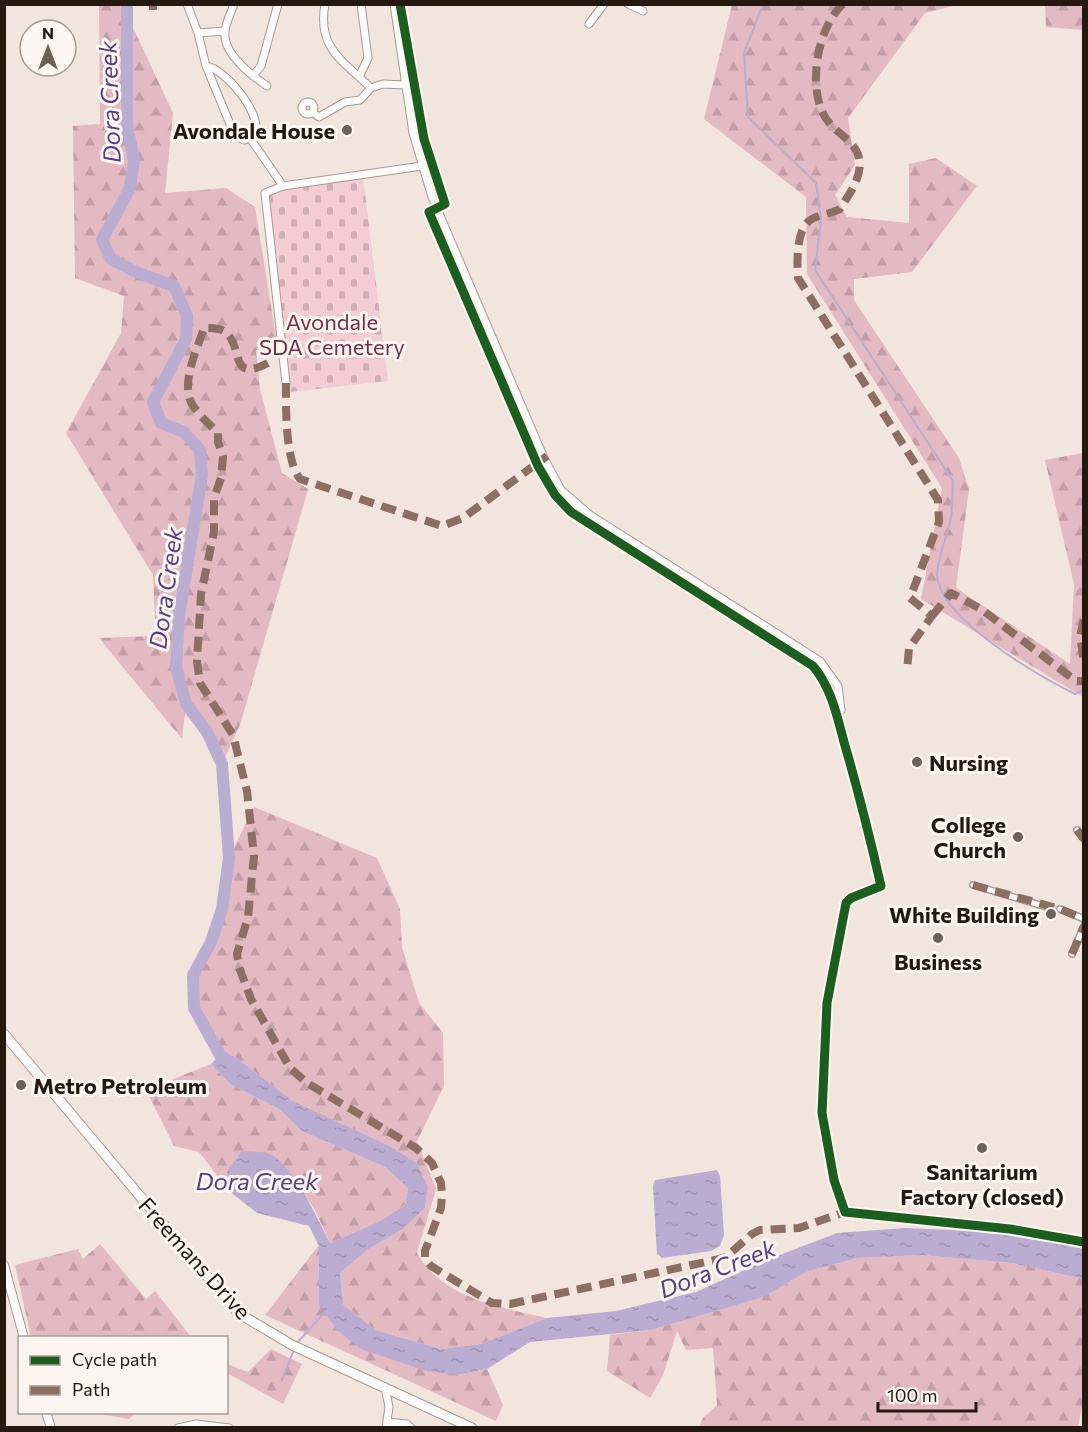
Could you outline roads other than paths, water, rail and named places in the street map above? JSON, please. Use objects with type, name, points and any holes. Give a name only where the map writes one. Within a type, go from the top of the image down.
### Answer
[{"type":"main road","name":"Freemans Drive","points":[[4,1034],[238,1313],[292,1345],[472,1428]]},
{"type":"street","points":[[187,4],[207,66],[235,136],[244,140],[250,138],[258,128],[254,114],[245,100],[215,68],[207,66]]},
{"type":"street","points":[[234,4],[225,31],[226,44],[253,76],[267,86]]},
{"type":"street","points":[[253,76],[261,66],[278,4]]},
{"type":"street","points":[[325,4],[322,26],[327,43],[371,88]]},
{"type":"street","points":[[359,77],[368,58],[362,4]]},
{"type":"street","points":[[394,4],[405,86],[422,166],[446,233],[531,429],[561,490],[590,515],[820,661],[838,686],[841,710]]},
{"type":"street","points":[[590,24],[604,4]]},
{"type":"street","points":[[628,4],[643,11]]},
{"type":"street","points":[[198,33],[225,31]]},
{"type":"street","points":[[312,112],[319,117],[325,115],[345,102],[360,99],[371,88],[383,84],[405,86]]},
{"type":"street","points":[[250,138],[264,161],[277,174],[283,186]]},
{"type":"street","points":[[286,383],[264,197],[269,190],[283,186],[422,166]]},
{"type":"street","points":[[1077,830],[1083,839]]},
{"type":"street","points":[[973,885],[1047,907]]},
{"type":"street","points":[[1060,909],[1083,919]]},
{"type":"street","points":[[1072,954],[1083,926]]},
{"type":"street","points":[[4,1265],[23,1336]]},
{"type":"street","points":[[385,1387],[389,1407],[386,1425],[407,1424],[411,1428]]},
{"type":"street","points":[[389,1407],[394,1402],[410,1398]]},
{"type":"street","points":[[178,1428],[196,1424],[229,1428]]},
{"type":"water","name":"Dora Creek","points":[[220,1055],[234,1056],[293,1101],[390,1146],[417,1163],[428,1187],[425,1208],[404,1228],[367,1250],[340,1273],[343,1304],[375,1330],[441,1349],[481,1344],[547,1318],[616,1311],[696,1292],[767,1260],[837,1233],[905,1228],[973,1231],[1039,1239],[1083,1249],[1083,1279],[1012,1263],[922,1255],[857,1258],[806,1272],[764,1297],[651,1330],[530,1342],[487,1369],[457,1375],[423,1370],[361,1349],[337,1330],[319,1305],[319,1246],[309,1226],[257,1213],[229,1191],[227,1171],[242,1151],[270,1154],[279,1160],[296,1181],[330,1243],[380,1221],[405,1205],[408,1188],[385,1167],[302,1131],[279,1109],[230,1084],[211,1064]]},
{"type":"water","points":[[717,1170],[720,1176],[724,1235],[720,1246],[711,1251],[662,1258],[657,1254],[653,1186],[655,1180]]},
{"type":"waterway","name":"Dora Creek","points":[[127,4],[127,125],[134,161],[130,188],[102,240],[111,259],[138,273],[174,286],[187,316],[186,339],[153,402],[161,423],[184,432],[200,450],[202,475],[179,615],[176,667],[186,704],[207,732],[222,764],[229,858],[222,909],[211,942],[193,975],[194,1008],[220,1055],[233,1065]]},
{"type":"waterway","points":[[763,4],[744,53],[748,117],[816,183],[821,220],[815,270],[953,481],[951,517],[937,568],[942,592],[954,610],[972,627],[1016,660],[1075,694],[1084,690]]},
{"type":"waterway","points":[[298,1342],[326,1311]]},
{"type":"waterway","points":[[282,1380],[293,1352]]},
{"type":"tunnel","points":[[1047,907],[1060,909]]},
{"type":"place","name":"Avondale House","points":[[347,130]]},
{"type":"place","name":"Nursing","points":[[917,762]]},
{"type":"place","name":"College Church","points":[[1018,837]]},
{"type":"place","name":"White Building","points":[[1051,914]]},
{"type":"place","name":"Business","points":[[938,938]]},
{"type":"place","name":"Metro Petroleum","points":[[21,1085]]},
{"type":"place","name":"Sanitarium Factory (closed)","points":[[982,1148]]},
{"type":"park label","name":"Avondale SDA Cemetery","points":[[332,334]]}]
